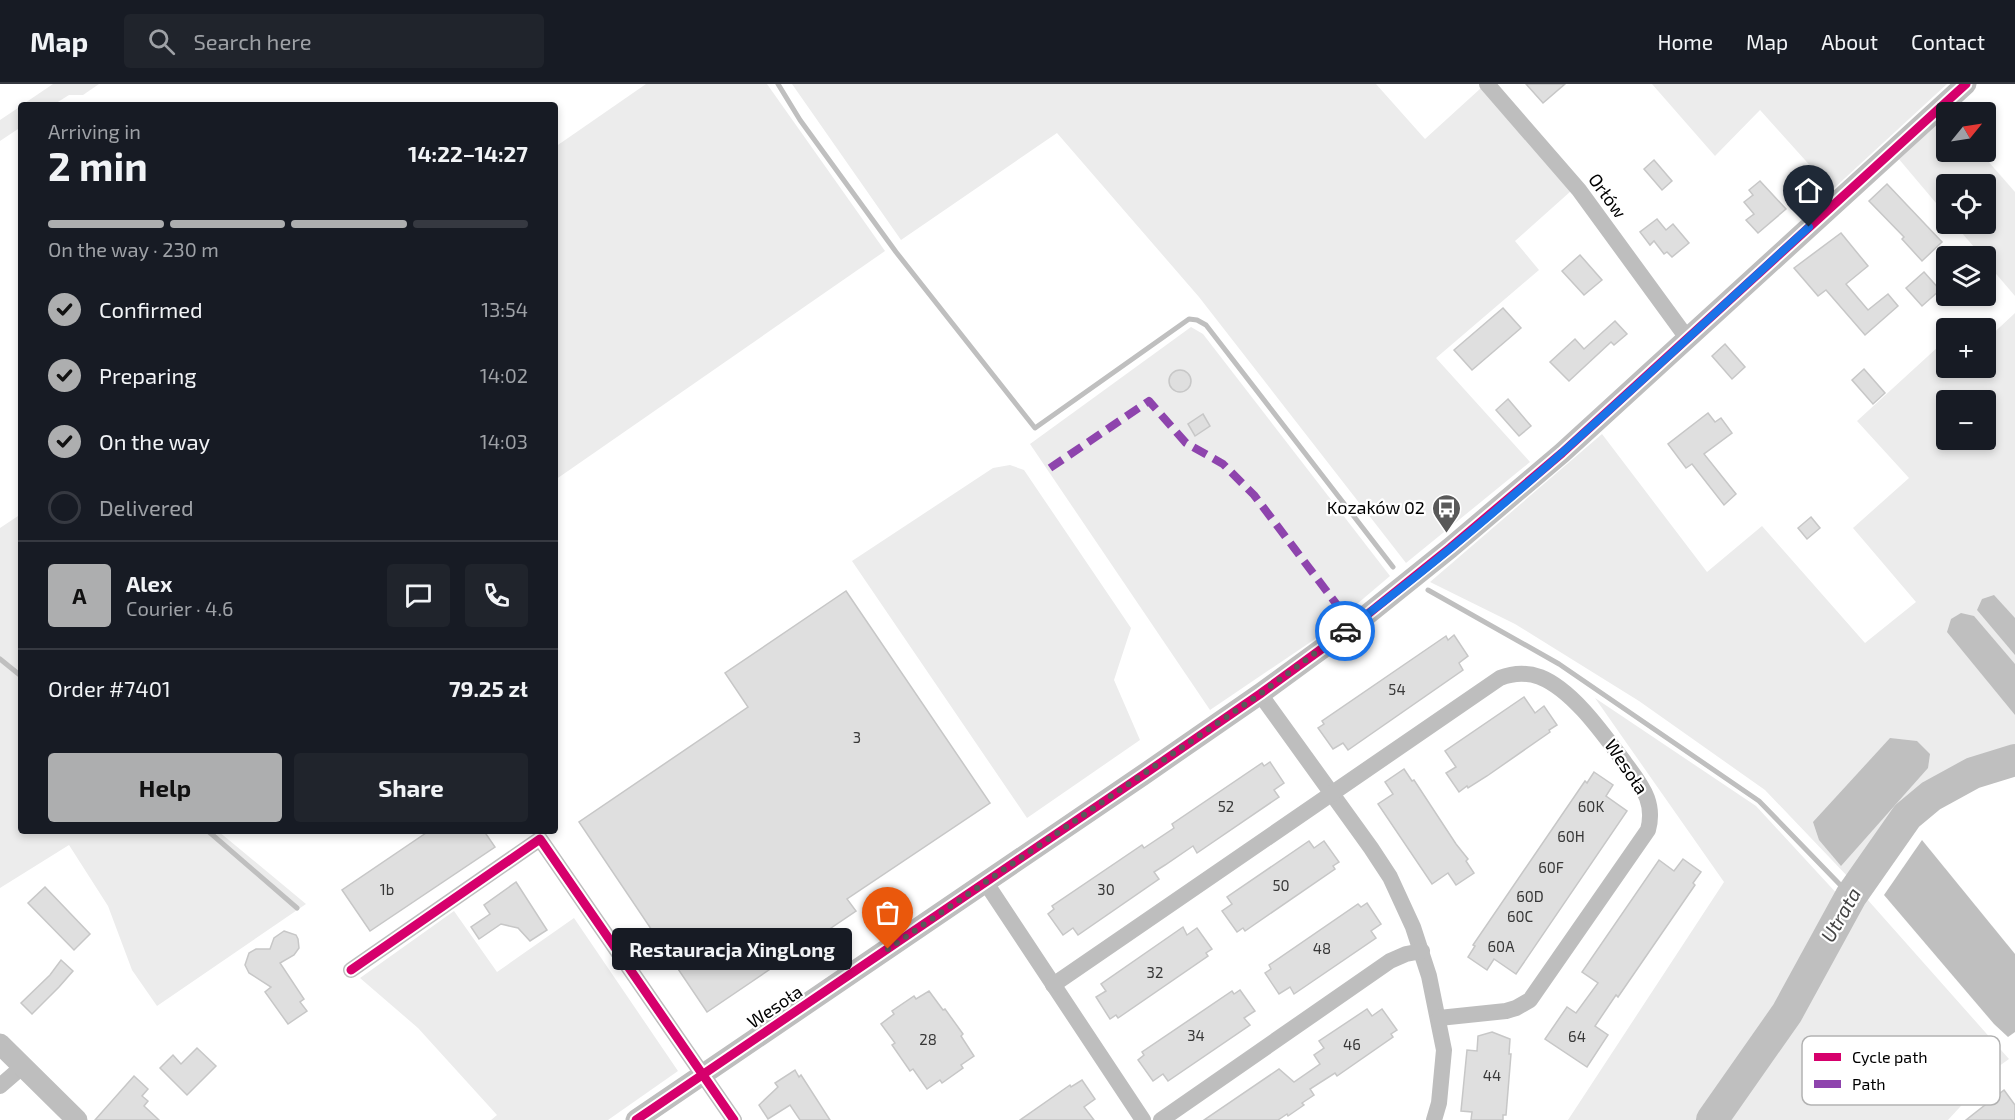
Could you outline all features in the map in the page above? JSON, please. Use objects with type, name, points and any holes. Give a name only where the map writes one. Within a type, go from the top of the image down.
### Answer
[{"type":"street","name":"Orłów","points":[[1487,84],[1579,190],[1687,338]]},
{"type":"street","name":"Wesoła","points":[[636,1120],[986,883],[1260,694],[1353,626],[1562,453],[1966,84]]},
{"type":"street","name":"Wesoła","points":[[1053,985],[1500,678],[1525,673],[1542,677],[1581,707],[1639,783],[1647,797],[1650,810],[1648,830],[1525,1005],[1506,1011],[1439,1018]]},
{"type":"street","points":[[1260,694],[1390,877],[1405,907],[1422,951],[1439,1018],[1444,1050],[1439,1103],[1434,1120]]},
{"type":"street","points":[[351,970],[540,839],[734,1120]]},
{"type":"street","points":[[986,883],[1143,1120]]},
{"type":"street","points":[[1161,1120],[1396,957],[1422,951]]},
{"type":"street","points":[[0,1044],[77,1120]]},
{"type":"street","points":[[0,1086],[22,1067]]},
{"type":"shaded area","points":[[53,84],[99,84],[83,95],[69,95],[58,102],[26,102]]},
{"type":"shaded area","points":[[646,84],[767,84],[885,251],[558,478],[558,145]]},
{"type":"shaded area","points":[[792,84],[1376,84],[1425,139],[1481,88],[1571,191],[1515,241],[1539,270],[1436,358],[1530,462],[1406,563],[1199,297],[1057,133],[901,240]]},
{"type":"shaded area","points":[[1652,84],[1947,84],[1832,190],[1760,110],[1715,156]]},
{"type":"shaded area","points":[[18,108],[18,129],[0,141],[0,120]]},
{"type":"shaded area","points":[[1936,125],[1936,162],[1989,162],[2015,192],[2015,296],[1996,274],[1996,246],[1973,246],[1963,234],[1996,234],[1996,174],[1936,174],[1936,203],[1898,158]]},
{"type":"shaded area","points":[[2015,313],[2015,750],[1969,767],[1911,799],[1885,828],[1851,881],[1989,1036],[1802,1036],[1802,1105],[1962,1105],[1948,1120],[1568,1120],[1724,882],[1595,698],[1756,806],[1840,897],[1851,880],[1765,790],[1639,701],[1515,624],[1430,582],[1602,434],[1707,572],[1762,526],[1865,643],[1916,602],[1853,528],[1909,478],[1857,421],[1936,349],[1936,378],[1996,378],[1996,331]]},
{"type":"shaded area","points":[[1191,327],[1203,334],[1390,576],[1318,637],[1210,710],[1030,444]]},
{"type":"shaded area","points":[[1010,465],[1024,470],[1131,628],[1114,680],[1140,740],[1027,818],[852,561],[993,468]]},
{"type":"shaded area","points":[[18,516],[18,834],[222,834],[306,904],[157,1006],[132,970],[108,906],[69,845],[0,888],[0,528]]},
{"type":"shaded area","points":[[1994,595],[2015,618],[2015,655],[1977,610],[1982,599]]},
{"type":"shaded area","points":[[1961,613],[1974,616],[2015,664],[2015,715],[1947,632],[1951,619]]},
{"type":"shaded area","points":[[1890,738],[1917,741],[1930,754],[1928,768],[1841,866],[1819,840],[1813,822]]},
{"type":"shaded area","points":[[1922,840],[2015,954],[2015,1032],[2008,1037],[1994,1024],[1884,895]]},
{"type":"shaded area","points":[[454,911],[497,972],[574,918],[678,1071],[608,1120],[491,1120],[497,1115],[418,1028],[360,978]]},
{"type":"shaded area","points":[[2000,1049],[2009,1059],[2000,1065]]},
{"type":"building","points":[[1526,84],[1565,84],[1543,103]]},
{"type":"building","points":[[1654,160],[1672,181],[1662,190],[1644,169]]},
{"type":"building","points":[[1760,181],[1786,209],[1758,233],[1746,220],[1754,214],[1744,202],[1753,195],[1749,190]]},
{"type":"building","points":[[1887,184],[1942,242],[1922,261],[1902,239],[1904,237],[1869,201]]},
{"type":"building","points":[[1657,219],[1666,230],[1673,224],[1689,243],[1672,257],[1667,252],[1664,254],[1654,241],[1650,245],[1640,232]]},
{"type":"building","points":[[1841,233],[1868,266],[1846,284],[1868,310],[1888,294],[1898,306],[1865,335],[1826,290],[1818,296],[1794,268]]},
{"type":"building","points":[[1580,255],[1602,280],[1584,295],[1562,271]]},
{"type":"building","points":[[1924,272],[1936,286],[1936,294],[1922,306],[1906,288]]},
{"type":"building","points":[[1503,308],[1521,328],[1472,370],[1454,350]]},
{"type":"building","points":[[1615,321],[1627,334],[1614,345],[1611,342],[1569,381],[1550,362],[1575,339],[1584,349]]},
{"type":"building","points":[[1725,344],[1745,367],[1732,379],[1712,356]]},
{"type":"building","points":[[1864,369],[1885,393],[1873,404],[1852,380]]},
{"type":"building","points":[[1180,370],[1188,373],[1191,381],[1188,389],[1180,392],[1172,389],[1169,381],[1172,373]]},
{"type":"building","points":[[1508,399],[1531,426],[1519,436],[1496,410]]},
{"type":"building","points":[[1708,413],[1715,422],[1721,418],[1732,433],[1704,454],[1736,494],[1724,505],[1692,464],[1686,468],[1668,444]]},
{"type":"building","points":[[1203,414],[1210,426],[1195,436],[1188,424]]},
{"type":"building","points":[[1811,517],[1820,528],[1807,539],[1798,528]]},
{"type":"building","points":[[846,591],[990,803],[847,899],[856,911],[707,1012],[579,822],[748,707],[725,673]]},
{"type":"building","points":[[1454,635],[1468,656],[1459,663],[1463,670],[1348,750],[1343,743],[1333,749],[1318,728],[1324,724],[1322,721],[1446,636],[1448,640]]},
{"type":"building","points":[[1524,697],[1535,713],[1544,706],[1557,725],[1487,776],[1459,792],[1446,773],[1456,767],[1445,751]]},
{"type":"building","points":[[1270,762],[1284,783],[1274,790],[1279,797],[1197,853],[1193,846],[1154,872],[1159,879],[1078,935],[1073,928],[1063,935],[1048,914],[1054,909],[1052,906],[1142,845],[1144,848],[1174,828],[1172,824],[1262,763],[1264,766]]},
{"type":"building","points":[[1404,769],[1468,859],[1466,861],[1474,873],[1456,885],[1448,873],[1432,884],[1378,804],[1393,794],[1385,782]]},
{"type":"building","points":[[1594,772],[1613,785],[1606,796],[1627,811],[1516,974],[1494,959],[1487,970],[1468,957],[1475,946],[1473,945],[1585,781],[1587,783]]},
{"type":"building","points":[[425,834],[486,834],[495,847],[370,931],[342,890]]},
{"type":"building","points":[[1309,841],[1314,848],[1324,841],[1339,862],[1333,866],[1335,869],[1245,931],[1243,928],[1237,932],[1222,911],[1232,904],[1227,897]]},
{"type":"building","points":[[1683,859],[1701,872],[1693,883],[1695,885],[1618,997],[1616,995],[1595,1026],[1608,1035],[1587,1067],[1545,1039],[1567,1007],[1576,1013],[1598,983],[1582,972],[1659,860],[1674,871]]},
{"type":"building","points":[[516,882],[547,930],[530,941],[518,928],[501,924],[479,939],[471,927],[490,914],[484,905]]},
{"type":"building","points":[[45,887],[90,934],[74,950],[28,903]]},
{"type":"building","points":[[1367,903],[1381,924],[1371,931],[1376,938],[1294,994],[1290,987],[1279,994],[1265,973],[1271,969],[1269,965],[1358,904],[1361,907]]},
{"type":"building","points":[[1183,927],[1187,935],[1197,928],[1212,949],[1206,953],[1208,956],[1118,1018],[1116,1015],[1110,1019],[1096,997],[1106,991],[1101,984]]},
{"type":"building","points":[[284,931],[296,935],[299,948],[294,955],[280,963],[304,999],[300,1002],[307,1011],[288,1024],[265,992],[271,987],[249,973],[245,965],[249,953],[256,949],[270,949],[274,938]]},
{"type":"building","points":[[61,960],[73,971],[32,1014],[21,1003],[50,975]]},
{"type":"building","points":[[1240,990],[1255,1011],[1244,1018],[1250,1025],[1168,1081],[1163,1074],[1153,1081],[1138,1060],[1144,1055],[1142,1052],[1232,991],[1234,994]]},
{"type":"building","points":[[929,991],[963,1034],[961,1036],[974,1056],[961,1065],[963,1068],[942,1083],[940,1080],[927,1089],[913,1069],[910,1071],[892,1045],[895,1043],[881,1024],[894,1014],[892,1011],[914,996],[916,999]]},
{"type":"building","points":[[1367,1009],[1372,1016],[1382,1009],[1397,1030],[1391,1034],[1393,1037],[1337,1076],[1335,1073],[1310,1089],[1314,1095],[1288,1116],[1287,1114],[1278,1120],[1204,1120],[1279,1069],[1294,1082],[1320,1064],[1314,1055],[1324,1048],[1319,1041]]},
{"type":"building","points":[[1492,1032],[1510,1039],[1506,1115],[1503,1115],[1503,1120],[1471,1120],[1472,1112],[1461,1111],[1467,1050],[1477,1051],[1478,1036]]},
{"type":"building","points":[[197,1048],[216,1066],[187,1095],[160,1068],[173,1055],[181,1064]]},
{"type":"building","points":[[795,1070],[799,1077],[801,1075],[830,1120],[800,1120],[790,1105],[768,1119],[759,1105],[778,1087],[775,1083]]},
{"type":"building","points":[[134,1076],[148,1089],[142,1096],[148,1101],[144,1106],[159,1120],[95,1120]]},
{"type":"building","points":[[1082,1080],[1095,1099],[1084,1107],[1094,1120],[1020,1120],[1070,1085],[1071,1087]]},
{"type":"building","points":[[2004,1090],[2015,1105],[2015,1120],[1966,1120],[1985,1105],[2000,1105],[2000,1093]]},
{"type":"waterway","points":[[778,84],[800,120],[896,252],[1035,428],[1189,319],[1197,320],[1206,325],[1393,567]]},
{"type":"waterway","points":[[1428,590],[1559,664],[1759,801],[1851,896]]},
{"type":"waterway","points":[[0,659],[18,674]]},
{"type":"waterway","name":"Utrata","points":[[1712,1120],[1787,1013],[1851,896],[1907,816],[1931,796],[1973,773],[2015,760]]},
{"type":"waterway","points":[[211,834],[297,908]]},
{"type":"marked path","points":[[1050,468],[1149,401],[1186,443],[1223,464],[1254,495],[1353,626]]},
{"type":"cycle path","points":[[636,1120],[1143,775],[1353,626],[1562,453],[1966,84]]},
{"type":"cycle path","points":[[351,970],[540,839],[734,1120]]},
{"type":"way so far","points":[[888,949],[1260,694],[1345,631]]},
{"type":"place","name":"Kozaków 02","points":[[1446,534]]},
{"type":"place","name":"Restauracja XingLong","points":[[888,949]]},
{"type":"route","points":[[1345,631],[1450,548],[1562,453],[1809,227]]}]
